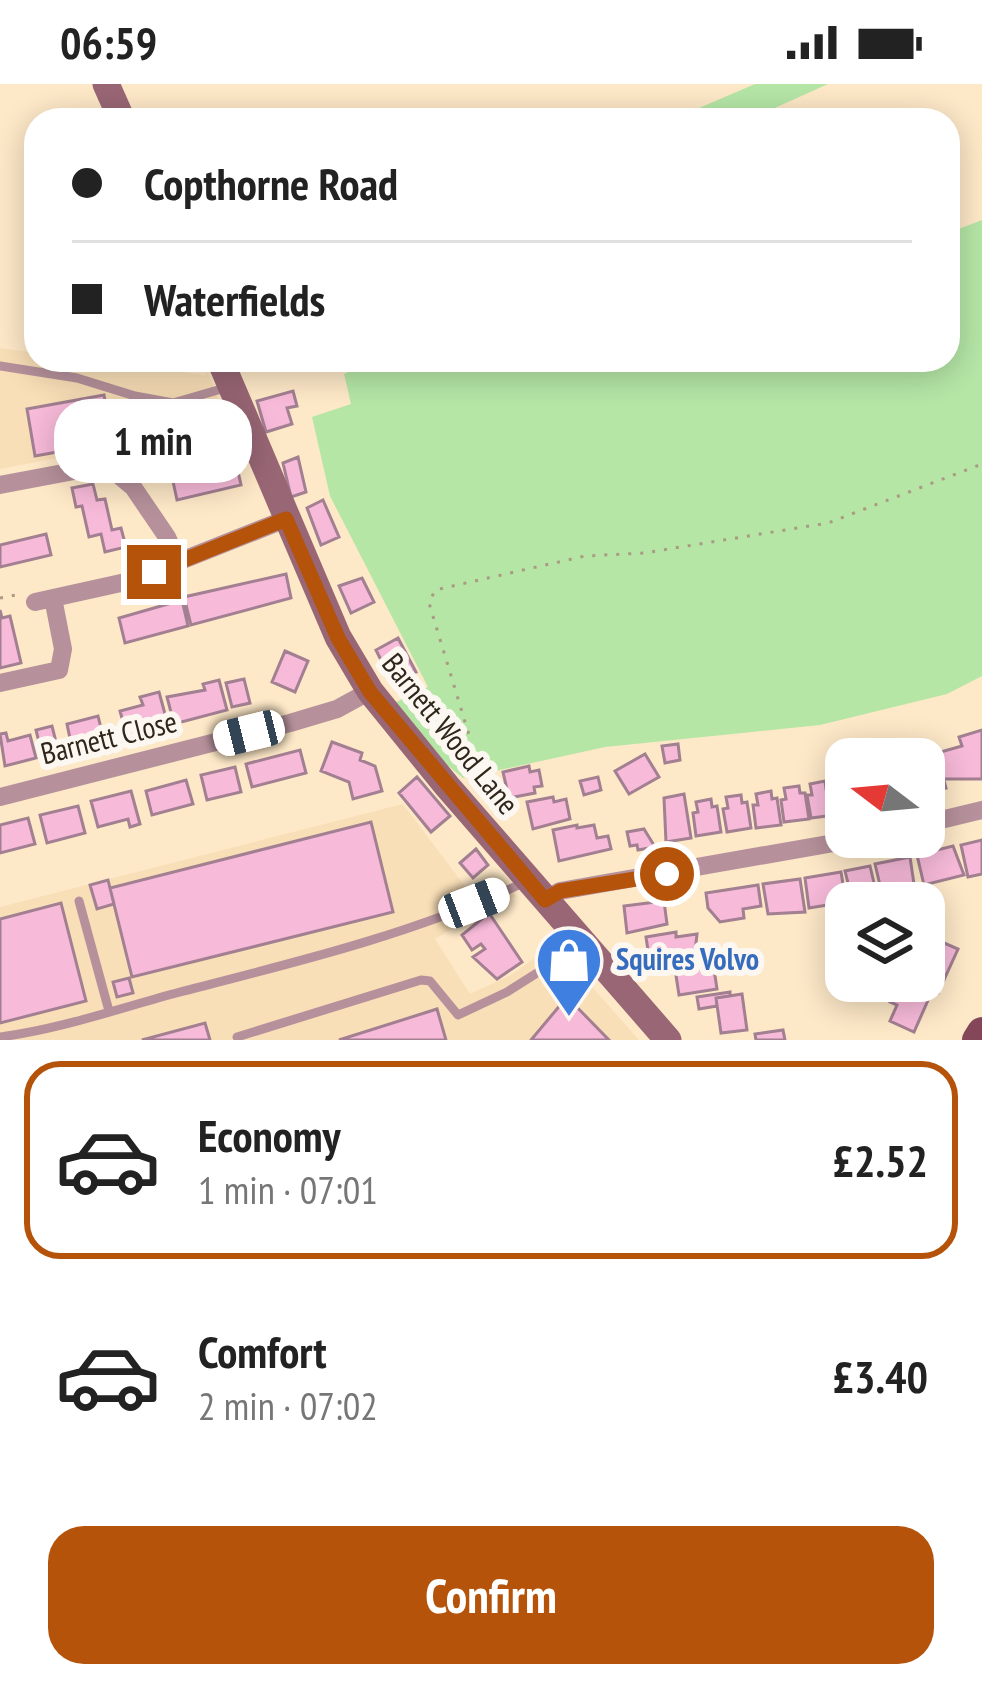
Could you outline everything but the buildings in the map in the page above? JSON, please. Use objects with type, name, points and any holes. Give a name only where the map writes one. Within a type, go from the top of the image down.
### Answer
[{"type":"main road","points":[[977,1040],[982,1032]]},
{"type":"street","name":"Barnett Wood Lane","points":[[225,373],[338,638],[370,692],[668,1040]]},
{"type":"street","points":[[0,485],[90,468],[115,472],[134,487],[179,562]]},
{"type":"street","points":[[0,683],[58,670],[63,649],[44,600],[130,581],[286,519]]},
{"type":"street","name":"Barnett Close","points":[[0,796],[290,723],[337,709],[370,692]]},
{"type":"street","points":[[945,819],[982,810]]},
{"type":"street","points":[[537,890],[560,891],[825,845]]},
{"type":"lane","points":[[38,372],[173,403],[225,373]]},
{"type":"lane","points":[[0,1036],[412,929],[537,890]]},
{"type":"lane","points":[[79,901],[109,1011]]},
{"type":"lane","points":[[237,1037],[421,980],[430,981],[459,1019],[583,944]]},
{"type":"path","points":[[447,786],[472,755],[429,603],[436,590],[585,556],[644,553],[828,523],[982,464]]},
{"type":"shaded area","points":[[0,348],[24,351],[24,372],[208,372],[228,425],[0,469]]},
{"type":"shaded area","points":[[403,804],[473,897],[505,881],[516,896],[435,939],[470,994],[511,975],[554,944],[639,1040],[0,1040],[0,907]]},
{"type":"green space","points":[[755,84],[828,84],[775,108],[699,108]]},
{"type":"green space","points":[[982,220],[982,676],[947,694],[820,725],[605,747],[463,778],[436,756],[394,703],[428,687],[330,496],[312,417],[351,404],[344,374],[960,372],[960,228]]},
{"type":"place","name":"Squires Volvo","points":[[569,1019]]},
{"type":"route","points":[[154,572],[286,519],[338,638],[370,692],[545,900],[560,891],[667,874]]}]
